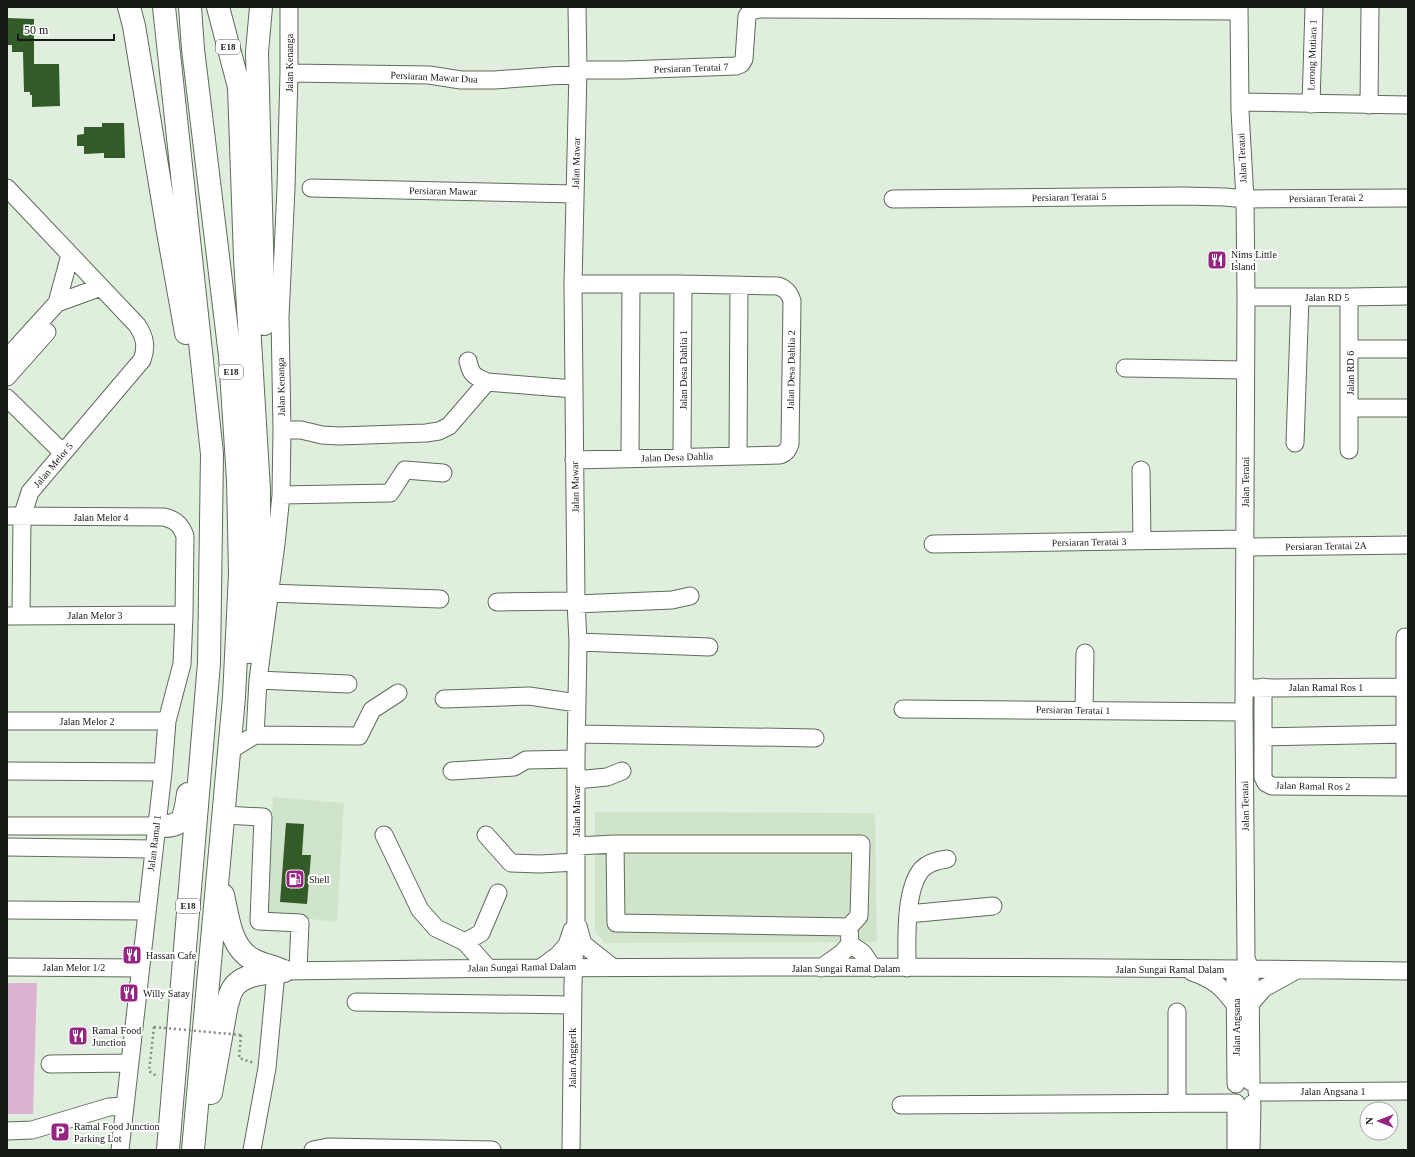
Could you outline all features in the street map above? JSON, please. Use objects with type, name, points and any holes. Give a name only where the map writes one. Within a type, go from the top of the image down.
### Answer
[{"type":"highway","points":[[114,7],[144,93]]},
{"type":"highway","points":[[129,7],[134,26],[144,93],[186,333],[203,371]]},
{"type":"highway","name":"E18","points":[[164,7],[212,454],[209,663],[167,1150]]},
{"type":"highway","name":"E18","points":[[190,7],[193,49],[230,356],[238,480],[240,574],[234,697],[193,1150]]},
{"type":"highway","name":"E18","points":[[218,7],[239,87],[245,258],[260,490],[259,560],[252,632],[243,681],[234,697]]},
{"type":"highway","points":[[260,490],[268,436],[262,300],[258,60],[261,7]]},
{"type":"highway","points":[[155,836],[177,824],[182,819],[186,806],[209,663]]},
{"type":"highway","points":[[155,836],[176,835],[180,840],[182,967]]},
{"type":"highway","points":[[218,875],[230,927],[238,945],[252,959],[286,971]]},
{"type":"highway","points":[[200,1150],[226,1012],[232,990],[242,980],[255,975],[286,971]]},
{"type":"street","name":"Jalan Kenanga","points":[[255,735],[258,680],[281,495],[282,430],[280,317],[286,188],[289,7]]},
{"type":"street","name":"Jalan Mawar","points":[[573,967],[576,918],[578,642],[574,460],[573,284],[578,72],[577,7]]},
{"type":"street","name":"Lorong Mutiara 1","points":[[1311,104],[1314,7]]},
{"type":"street","points":[[1369,105],[1370,7]]},
{"type":"street","name":"Persiaran Teratai 7","points":[[578,72],[736,66],[741,64],[744,59],[748,16],[751,11],[759,9],[1238,9]]},
{"type":"street","name":"Jalan Teratai","points":[[1238,9],[1240,102],[1245,199],[1246,297],[1244,965]]},
{"type":"street","name":"Persiaran Mawar Dua","points":[[289,73],[429,75],[461,80],[494,80],[578,72]]},
{"type":"street","points":[[1240,102],[1408,105]]},
{"type":"street","points":[[7,188],[101,287],[63,306],[7,358]]},
{"type":"street","name":"Persiaran Mawar","points":[[311,188],[575,194]]},
{"type":"street","name":"Persiaran Teratai 5","points":[[893,199],[1184,196],[1245,199]]},
{"type":"street","name":"Persiaran Teratai 2","points":[[1245,199],[1408,198]]},
{"type":"street","points":[[7,377],[63,306],[70,255]]},
{"type":"street","points":[[573,284],[739,285],[738,455]]},
{"type":"street","points":[[630,458],[631,284]]},
{"type":"street","name":"Jalan Desa Dahlia 1","points":[[682,457],[683,284]]},
{"type":"street","name":"Jalan Desa Dahlia 2","points":[[739,285],[778,286],[786,288],[792,301],[790,444],[788,450],[780,455]]},
{"type":"street","name":"Jalan Melor 5","points":[[14,616],[14,517],[30,492],[142,360],[145,352],[145,342],[137,325],[101,287]]},
{"type":"street","name":"Jalan RD 5","points":[[1246,297],[1349,298],[1408,296]]},
{"type":"street","points":[[1295,443],[1300,297]]},
{"type":"street","name":"Jalan RD 6","points":[[1349,298],[1349,450]]},
{"type":"street","points":[[1350,349],[1408,348]]},
{"type":"street","points":[[468,360],[470,371],[477,378],[487,382],[574,389]]},
{"type":"street","points":[[1125,368],[1246,370]]},
{"type":"street","points":[[282,430],[301,430],[322,435],[339,436],[426,433],[439,431],[449,426],[487,382]]},
{"type":"street","points":[[7,398],[63,453]]},
{"type":"street","points":[[1350,408],[1408,408]]},
{"type":"street","name":"Jalan Desa Dahlia","points":[[574,460],[780,455]]},
{"type":"street","points":[[281,495],[390,493],[405,470],[443,473]]},
{"type":"street","points":[[1140,470],[1142,541]]},
{"type":"street","name":"Jalan Melor 4","points":[[14,517],[164,517],[172,519],[178,523],[185,536]]},
{"type":"street","name":"Jalan Ramal 1","points":[[120,1150],[163,772],[167,721],[182,664],[185,536]]},
{"type":"street","name":"Persiaran Teratai 3","points":[[933,544],[1142,541],[1245,543]]},
{"type":"street","name":"Persiaran Teratai 2A","points":[[1245,543],[1408,545]]},
{"type":"street","points":[[268,593],[440,599]]},
{"type":"street","points":[[496,602],[672,600],[690,596]]},
{"type":"street","name":"Jalan Melor 3","points":[[14,616],[184,615]]},
{"type":"street","points":[[1405,637],[1407,687],[1407,787]]},
{"type":"street","points":[[578,642],[709,647]]},
{"type":"street","points":[[1084,710],[1086,653]]},
{"type":"street","points":[[258,680],[348,684]]},
{"type":"street","name":"Jalan Ramal Ros 1","points":[[1244,689],[1263,687],[1407,687]]},
{"type":"street","name":"Jalan Ramal Ros 2","points":[[1263,687],[1263,777],[1266,783],[1272,786],[1407,787]]},
{"type":"street","points":[[229,751],[255,735],[359,736],[372,710],[398,693]]},
{"type":"street","points":[[444,699],[529,696],[577,703]]},
{"type":"street","name":"Persiaran Teratai 1","points":[[903,709],[1244,712]]},
{"type":"street","name":"Jalan Melor 2","points":[[7,721],[167,721]]},
{"type":"street","points":[[577,734],[815,738]]},
{"type":"street","points":[[1263,737],[1407,734]]},
{"type":"street","points":[[452,771],[514,767],[526,760],[576,759]]},
{"type":"street","points":[[7,771],[163,772]]},
{"type":"street","points":[[576,780],[607,777],[622,771]]},
{"type":"street","points":[[224,815],[263,817],[259,921],[300,923],[286,971],[252,1150]]},
{"type":"street","points":[[7,826],[155,836]]},
{"type":"street","points":[[486,835],[511,863],[540,864],[615,844],[861,844],[860,916],[849,927],[616,923],[615,844]]},
{"type":"street","points":[[7,847],[155,836]]},
{"type":"street","points":[[384,836],[420,910],[436,928],[465,942],[488,968]]},
{"type":"street","points":[[907,968],[908,914],[911,896],[916,880],[923,868],[934,861],[947,859]]},
{"type":"street","points":[[465,942],[481,933],[498,892]]},
{"type":"street","points":[[908,914],[993,906]]},
{"type":"street","points":[[7,910],[147,911]]},
{"type":"street","points":[[542,967],[558,955],[567,945],[576,918]]},
{"type":"street","points":[[576,918],[583,944],[612,967]]},
{"type":"street","points":[[821,968],[842,953],[850,944],[849,927]]},
{"type":"street","points":[[850,944],[863,953],[873,968]]},
{"type":"street","name":"Jalan Sungai Ramal Dalam","points":[[286,971],[542,967],[1182,969],[1244,965],[1297,970],[1408,971]]},
{"type":"street","name":"Jalan Angsana","points":[[1244,965],[1243,1005],[1246,1093],[1251,1150]]},
{"type":"street","name":"Jalan Melor 1/2","points":[[7,967],[140,968]]},
{"type":"street","name":"Jalan Anggerik","points":[[571,1150],[573,967]]},
{"type":"street","points":[[1182,969],[1208,978],[1243,1005],[1264,988],[1297,970]]},
{"type":"street","points":[[356,1002],[572,1005]]},
{"type":"street","points":[[1177,1012],[1177,1103]]},
{"type":"street","points":[[50,1064],[130,1063]]},
{"type":"street","name":"Jalan Angsana 1","points":[[901,1105],[1177,1103],[1246,1093],[1408,1091]]},
{"type":"street","name":"Jalan Angsana","points":[[1236,1150],[1246,1093]]},
{"type":"street","points":[[7,1131],[32,1130],[109,1107],[125,1106]]},
{"type":"street","points":[[312,1150],[328,1147],[492,1150]]},
{"type":"path","points":[[152,1053],[154,1027],[241,1035],[239,1058]]},
{"type":"shaded area","points":[[273,797],[344,803],[337,922],[267,914]]},
{"type":"shaded area","points":[[595,812],[875,813],[877,942],[605,943],[595,932]]},
{"type":"shaded area","points":[[7,983],[37,983],[33,1114],[7,1114]]},
{"type":"building","points":[[7,18],[34,19],[34,64],[59,64],[60,106],[32,107],[32,95],[30,95],[30,92],[24,92],[23,52],[12,52],[12,45],[7,45]]},
{"type":"building","points":[[102,123],[124,123],[125,158],[104,158],[104,153],[84,154],[84,146],[77,146],[77,135],[84,134],[84,127],[102,127]]},
{"type":"building","name":"Shell","points":[[286,823],[304,824],[302,855],[311,855],[307,904],[280,902]]},
{"type":"place","name":"Nims Little Island","points":[[1217,260]]},
{"type":"place","name":"Shell","points":[[295,879]]},
{"type":"place","name":"Hassan Cafe","points":[[132,955]]},
{"type":"place","name":"Willy Satay","points":[[129,993]]},
{"type":"place","name":"Ramal Food Junction","points":[[78,1036]]},
{"type":"place","name":"Ramal Food Junction Parking Lot","points":[[60,1132]]}]
